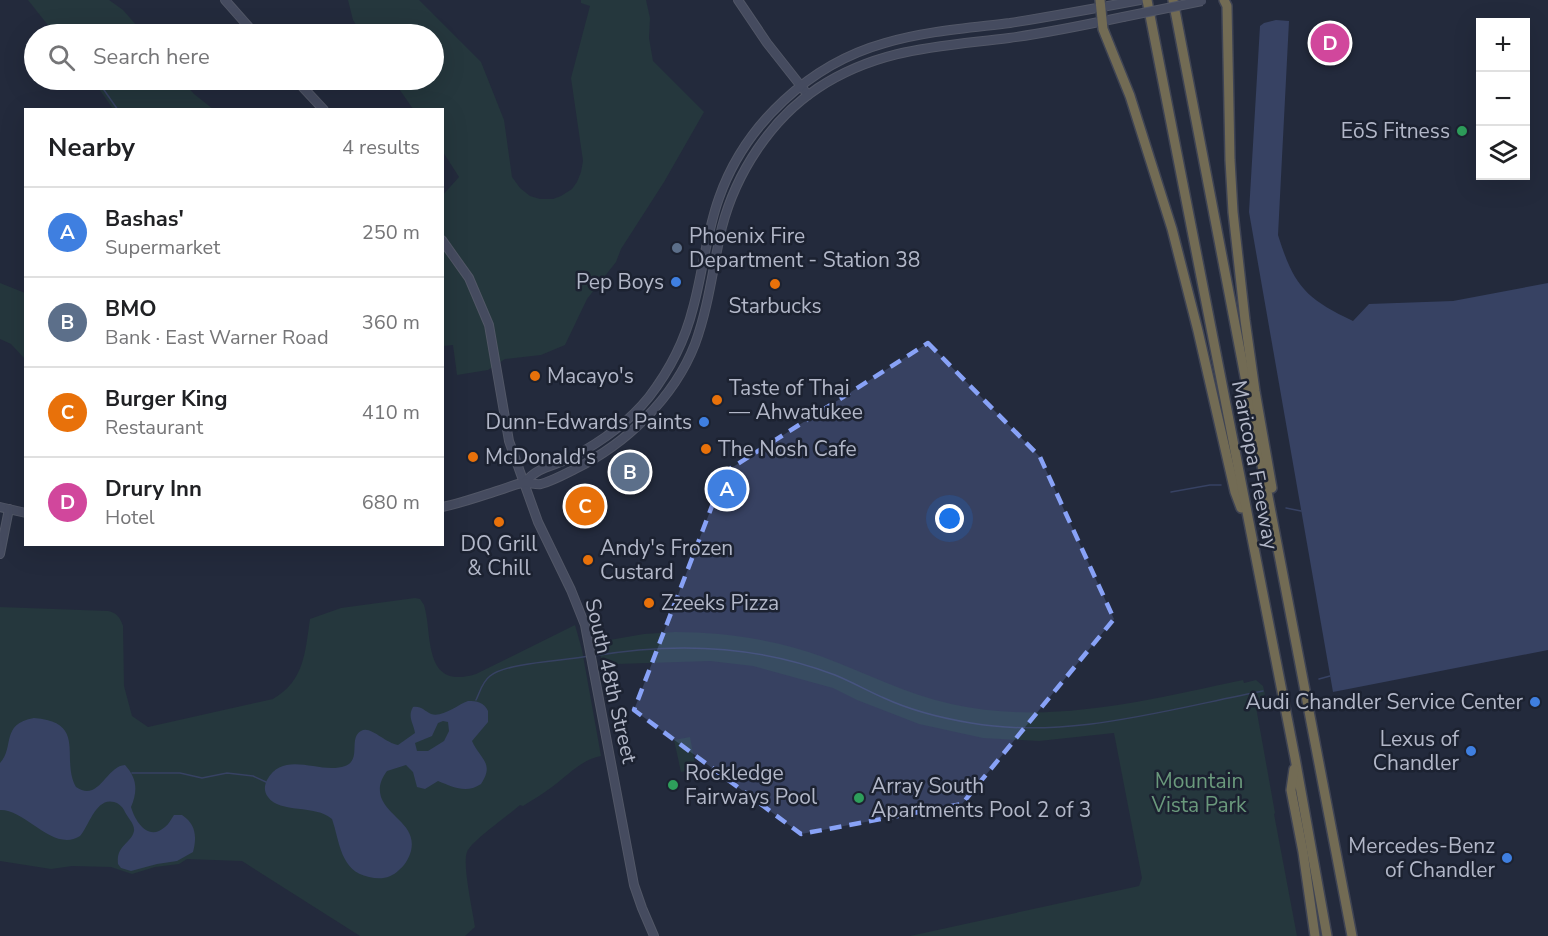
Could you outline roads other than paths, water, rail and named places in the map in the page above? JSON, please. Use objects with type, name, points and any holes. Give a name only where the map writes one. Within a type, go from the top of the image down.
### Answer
[{"type":"highway","name":"Maricopa Freeway","points":[[1147,0],[1295,758],[1327,936]]},
{"type":"highway","name":"Maricopa Freeway","points":[[1173,0],[1352,936]]},
{"type":"highway","points":[[1224,0],[1227,6],[1233,212],[1253,380],[1272,483],[1274,524]]},
{"type":"highway","points":[[1100,4],[1103,29],[1130,96],[1163,198],[1198,331],[1234,492],[1249,531]]},
{"type":"highway","points":[[1295,758],[1291,790],[1315,936]]},
{"type":"main road","points":[[225,0],[246,24]]},
{"type":"main road","points":[[738,0],[766,43],[808,95]]},
{"type":"main road","points":[[524,483],[534,472],[568,459],[601,440],[649,397],[672,362],[693,310],[710,223],[727,176],[746,144],[770,113],[801,86],[831,66],[853,55],[897,40],[1100,4],[1121,4],[1140,0]]},
{"type":"main road","points":[[444,506],[524,483],[539,484],[575,470],[607,451],[632,431],[666,394],[694,347],[705,312],[723,226],[739,182],[757,150],[779,122],[808,95],[859,66],[901,52],[1038,34],[1204,1]]},
{"type":"main road","points":[[897,40],[901,52]]},
{"type":"main road","points":[[305,90],[322,108]]},
{"type":"main road","name":"South 48th Street","points":[[444,243],[469,278],[489,325],[508,441],[538,522],[572,590],[585,625],[634,885],[654,936]]},
{"type":"main road","points":[[693,310],[705,312]]},
{"type":"main road","points":[[0,507],[24,513]]},
{"type":"main road","points":[[0,555],[9,509]]},
{"type":"water","points":[[1276,20],[1289,21],[1278,235],[1296,279],[1312,297],[1353,321],[1369,304],[1453,301],[1548,283],[1548,650],[1333,692],[1249,212],[1260,26]]},
{"type":"water","points":[[468,701],[480,703],[488,711],[488,722],[472,741],[485,761],[487,771],[485,777],[481,784],[470,789],[438,781],[425,789],[417,787],[413,772],[406,765],[387,771],[381,783],[381,797],[406,828],[412,842],[411,851],[403,866],[389,877],[369,877],[352,869],[343,854],[332,819],[325,814],[281,806],[273,802],[266,793],[267,780],[274,771],[283,766],[293,764],[335,768],[345,766],[353,759],[355,739],[361,731],[369,730],[398,745],[415,733],[411,717],[413,707],[435,715],[445,713]],"holes":[[[448,722],[449,731],[444,741],[428,751],[417,751],[415,743],[432,736],[438,723]]]},
{"type":"water","points":[[34,718],[51,721],[67,734],[70,765],[76,787],[84,791],[91,790],[118,767],[125,765],[134,780],[135,796],[131,807],[139,823],[148,831],[159,831],[169,823],[174,815],[182,815],[193,827],[195,841],[193,852],[177,861],[131,871],[121,868],[118,864],[119,853],[132,835],[134,828],[122,807],[114,802],[102,804],[80,836],[70,840],[50,835],[20,816],[0,810],[0,763],[16,725]]},
{"type":"waterway","points":[[104,90],[117,108]]},
{"type":"waterway","points":[[1171,492],[1221,485]]},
{"type":"waterway","points":[[1286,508],[1301,511]]},
{"type":"waterway","points":[[593,656],[685,648],[746,652],[776,657],[835,675],[895,703],[927,714],[971,723],[1008,727],[1044,728],[1118,720],[1263,691]]},
{"type":"waterway","points":[[476,700],[485,681],[498,671],[523,665],[589,656]]},
{"type":"waterway","points":[[1319,679],[1330,676]]},
{"type":"waterway","points":[[132,773],[180,773],[202,778],[227,773],[253,776],[266,782]]},
{"type":"place","name":"Drury Inn","points":[[1330,43]]},
{"type":"place","name":"EōS Fitness","points":[[1462,131]]},
{"type":"place","name":"Phoenix Fire Department - Station 38","points":[[677,248]]},
{"type":"place","name":"Pep Boys","points":[[676,282]]},
{"type":"place","name":"Starbucks","points":[[775,284]]},
{"type":"place","name":"Macayo's","points":[[535,376]]},
{"type":"place","name":"Taste of Thai — Ahwatukee","points":[[717,400]]},
{"type":"place","name":"Dunn-Edwards Paints","points":[[704,422]]},
{"type":"place","name":"The Nosh Cafe","points":[[706,449]]},
{"type":"place","name":"McDonald's","points":[[473,457]]},
{"type":"place","name":"BMO","points":[[630,472]]},
{"type":"place","name":"Bashas'","points":[[727,489]]},
{"type":"place","name":"Burger King","points":[[585,506]]},
{"type":"place","name":"DQ Grill & Chill","points":[[499,522]]},
{"type":"place","name":"Andy's Frozen Custard","points":[[588,560]]},
{"type":"place","name":"Zzeeks Pizza","points":[[649,603]]},
{"type":"place","name":"Audi Chandler Service Center","points":[[1535,702]]},
{"type":"place","name":"Lexus of Chandler","points":[[1471,751]]},
{"type":"place","name":"Rockledge Fairways Pool","points":[[673,785]]},
{"type":"place","name":"Array South Apartments Pool 2 of 3","points":[[859,798]]},
{"type":"place","name":"Mercedes-Benz of Chandler","points":[[1507,858]]},
{"type":"park label","name":"Mountain Vista Park","points":[[1199,793]]}]
